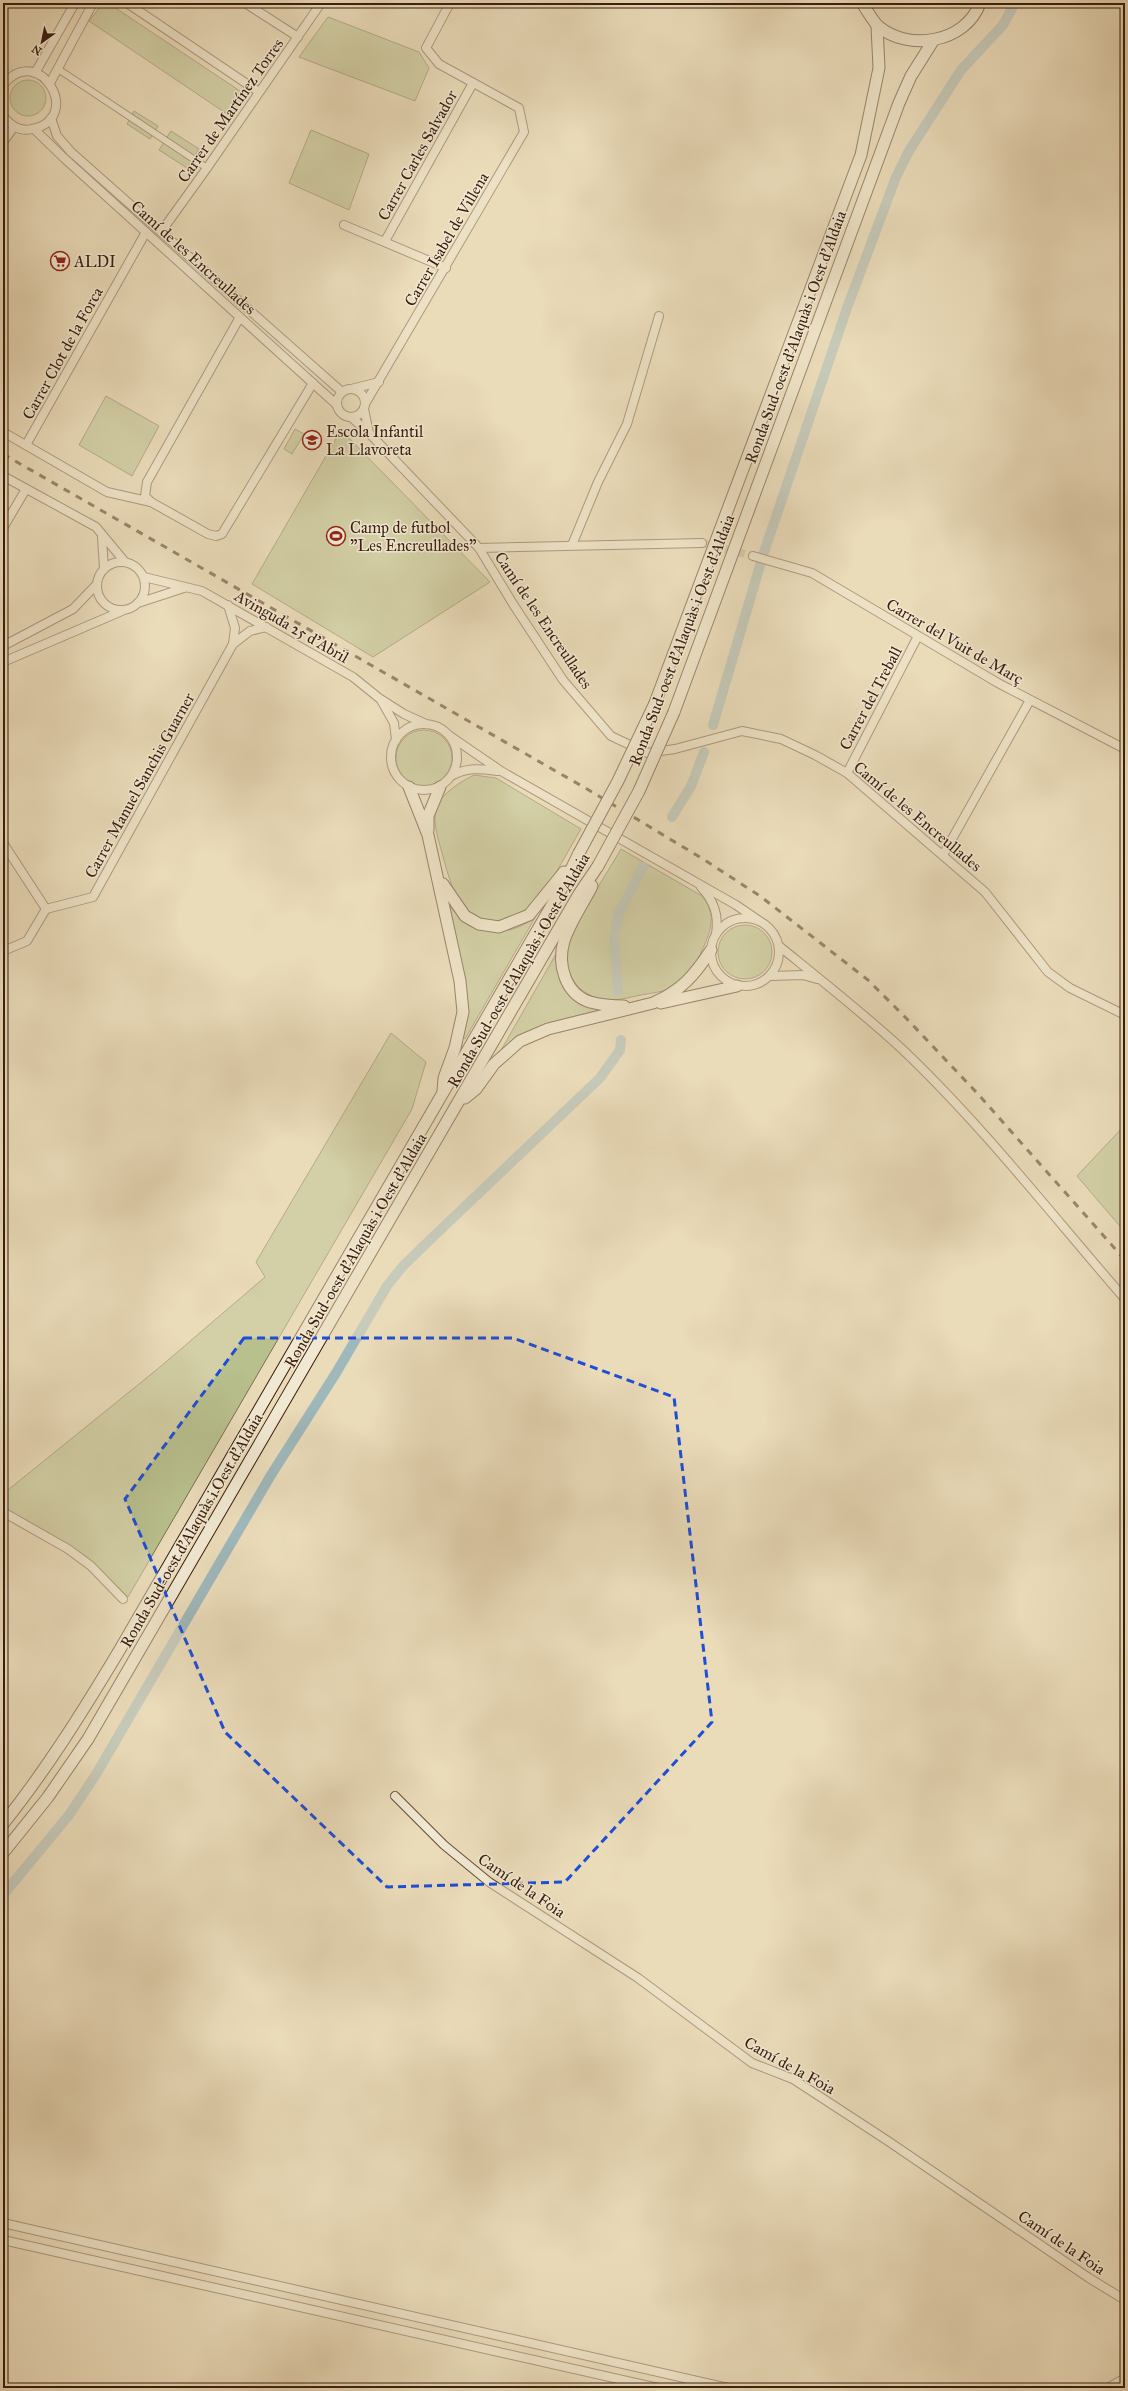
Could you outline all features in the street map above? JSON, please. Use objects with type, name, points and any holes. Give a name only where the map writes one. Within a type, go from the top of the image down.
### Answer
[{"type":"main road","points":[[862,3],[877,26],[894,36],[907,40],[934,41],[959,30],[981,5]]},
{"type":"main road","name":"Ronda Sud-oest d'Alaquàs i Oest d'Aldaia","points":[[3,1824],[33,1786],[73,1727],[563,886],[618,781],[655,703],[861,155],[879,68],[877,26]]},
{"type":"main road","name":"Ronda Sud-oest d'Alaquàs i Oest d'Aldaia","points":[[3,1853],[48,1797],[88,1739],[579,894],[598,866],[639,791],[674,712],[899,103],[911,76],[934,41]]},
{"type":"main road","points":[[409,787],[428,835],[439,877],[460,980],[463,1012],[455,1048],[444,1078],[442,1095]]},
{"type":"main road","points":[[428,835],[428,816],[440,787]]},
{"type":"main road","points":[[439,877],[465,916],[487,926],[505,926],[529,915],[580,853]]},
{"type":"main road","points":[[598,866],[592,885],[564,940],[561,955],[563,974],[574,991],[590,1002],[636,1006]]},
{"type":"main road","points":[[653,1003],[680,988],[690,980],[711,950]]},
{"type":"main road","points":[[458,1104],[476,1089],[494,1064],[520,1041],[548,1029],[636,1006],[673,1001],[737,986]]},
{"type":"street","points":[[35,73],[75,3]]},
{"type":"street","points":[[50,83],[93,3]]},
{"type":"street","points":[[126,3],[259,92]]},
{"type":"street","points":[[245,3],[298,37]]},
{"type":"street","name":"Carrer de Martínez Torres","points":[[161,232],[321,3]]},
{"type":"street","points":[[450,3],[426,48],[439,64],[473,83]]},
{"type":"street","points":[[58,69],[207,168]]},
{"type":"street","points":[[3,116],[14,127],[34,129],[44,124],[51,118],[56,100],[50,83],[35,73],[25,72],[5,81]]},
{"type":"street","name":"Carrer Isabel de Villena","points":[[365,406],[524,132],[519,108],[473,83]]},
{"type":"street","name":"Carrer Carles Salvador","points":[[385,241],[473,83]]},
{"type":"street","name":"Camí de les Encreullades","points":[[51,118],[57,136],[67,147],[342,392]]},
{"type":"street","points":[[3,142],[14,127]]},
{"type":"street","name":"Camí de les Encreullades","points":[[34,129],[64,158],[337,405]]},
{"type":"street","points":[[344,225],[446,268]]},
{"type":"street","name":"Carrer Clot de la Forca","points":[[26,445],[146,232]]},
{"type":"street","points":[[572,545],[598,482],[627,424],[658,316]]},
{"type":"street","points":[[240,317],[147,482],[145,496],[151,502],[208,534],[216,536],[222,534],[313,383]]},
{"type":"street","points":[[351,389],[363,395],[365,406],[358,415],[351,417],[341,413],[337,405],[342,392],[351,389],[379,382]]},
{"type":"street","name":"Camí de les Encreullades","points":[[365,406],[370,433]]},
{"type":"street","name":"Camí de les Encreullades","points":[[351,417],[370,433],[479,548],[513,604],[566,684],[611,736],[647,753],[675,749],[742,731],[781,739],[847,773],[985,892],[1048,972],[1070,988],[1125,1015]]},
{"type":"street","points":[[3,432],[108,492],[151,502]]},
{"type":"street","points":[[3,476],[98,529],[125,562],[136,567],[144,577],[144,594],[138,603]]},
{"type":"street","points":[[3,528],[26,489]]},
{"type":"street","points":[[3,646],[73,609],[97,584],[104,569],[104,544],[98,529]]},
{"type":"street","points":[[479,548],[702,543]]},
{"type":"street","name":"Carrer del Vuit de Març","points":[[753,556],[812,573],[1030,700],[1125,749]]},
{"type":"street","points":[[104,569],[113,563],[125,562]]},
{"type":"street","name":"Avinguda 25 d'Abril","points":[[144,577],[199,589],[356,679],[379,698],[404,714],[426,724]]},
{"type":"street","points":[[97,584],[97,591],[104,603],[116,610],[122,610]]},
{"type":"street","points":[[3,662],[122,610],[131,608],[138,603],[187,587]]},
{"type":"street","name":"Carrer Manuel Sanchis Guarner","points":[[228,605],[234,628],[233,644]]},
{"type":"street","name":"Carrer Manuel Sanchis Guarner","points":[[46,909],[93,897],[233,644],[250,631],[266,627]]},
{"type":"street","name":"Carrer del Treball","points":[[847,773],[918,636]]},
{"type":"street","name":"Avinguda 25 d'Abril","points":[[379,698],[391,717],[395,729],[396,740]]},
{"type":"street","points":[[943,855],[1030,700]]},
{"type":"street","points":[[501,771],[474,768],[463,770],[453,775],[440,787],[430,791],[419,791],[409,787],[397,776],[391,761],[392,750],[396,740],[409,728],[426,724],[439,728],[501,771],[696,882],[758,920],[772,931],[779,946],[873,1022],[928,1076],[983,1135],[1125,1299]]},
{"type":"street","points":[[450,736],[456,745],[458,755],[453,775]]},
{"type":"street","points":[[3,843],[46,909],[27,941],[3,951]]},
{"type":"street","points":[[696,882],[713,902],[717,915],[716,934],[711,950],[712,959],[718,972],[728,982],[737,986],[755,985],[770,976],[777,967],[779,946]]},
{"type":"street","points":[[716,934],[721,928],[734,919],[742,918],[758,920]]},
{"type":"street","points":[[770,976],[803,975],[825,983]]},
{"type":"street","points":[[3,1512],[68,1549],[91,1566],[123,1599]]},
{"type":"street","name":"Camí de la Foia","points":[[395,1796],[444,1845],[490,1882],[638,1978],[752,2062],[793,2079],[888,2141],[1089,2278],[1125,2300]]},
{"type":"street","points":[[3,2223],[728,2388]]},
{"type":"street","points":[[3,2240],[658,2388]]},
{"type":"street","points":[[1108,2388],[1125,2378]]},
{"type":"highlighted area","points":[[244,1338],[513,1338],[674,1397],[712,1722],[565,1882],[387,1887],[225,1732],[125,1499]]},
{"type":"green space","points":[[103,3],[108,3],[246,95],[230,116],[89,21]]},
{"type":"green space","points":[[328,17],[419,52],[429,68],[415,101],[299,57]]},
{"type":"green space","points":[[32,80],[41,85],[45,91],[45,105],[41,111],[32,116],[24,116],[15,111],[11,105],[10,94],[15,85],[21,81]]},
{"type":"green space","points":[[134,111],[158,126],[150,139],[127,124]]},
{"type":"green space","points":[[311,130],[369,154],[349,210],[289,183]]},
{"type":"green space","points":[[171,131],[199,149],[187,168],[159,150]]},
{"type":"green space","points":[[106,396],[159,426],[132,476],[79,445]]},
{"type":"green space","points":[[295,429],[304,434],[292,454],[284,449]]},
{"type":"green space","points":[[341,430],[490,582],[373,657],[252,584]]},
{"type":"green space","points":[[424,730],[435,732],[444,738],[450,747],[452,758],[450,769],[444,778],[435,784],[424,786],[413,784],[404,778],[398,769],[396,758],[398,747],[404,738],[413,732]]},
{"type":"green space","points":[[474,775],[496,778],[581,829],[553,877],[533,903],[518,914],[494,921],[482,920],[472,914],[457,896],[447,872],[438,840],[435,819],[437,806],[443,797],[453,788]]},
{"type":"green space","points":[[621,849],[702,896],[709,907],[711,923],[704,947],[689,973],[679,983],[662,991],[611,1000],[592,996],[577,986],[568,970],[567,951],[582,915]]},
{"type":"green space","points":[[449,905],[468,923],[490,931],[514,929],[525,924],[536,916],[465,1039],[463,1038],[466,1013],[447,906]]},
{"type":"green space","points":[[745,925],[760,930],[764,933],[767,937],[772,952],[767,967],[764,971],[760,974],[745,979],[730,974],[726,971],[723,967],[718,952],[723,937],[726,933],[730,930]]},
{"type":"green space","points":[[556,954],[558,970],[601,1010],[560,1020],[524,1036],[500,1052]]},
{"type":"green space","points":[[391,1033],[426,1062],[412,1109],[128,1597],[84,1558],[70,1548],[39,1528],[3,1509],[3,1494],[160,1367],[265,1277],[256,1262]]},
{"type":"green space","points":[[1125,1125],[1125,1232],[1077,1176]]},
{"type":"waterway","points":[[713,725],[764,552],[847,308],[896,177],[909,151],[961,70],[1003,25],[1015,3]]},
{"type":"waterway","points":[[672,817],[691,786],[704,752]]},
{"type":"waterway","points":[[618,991],[614,937],[619,913],[643,867]]},
{"type":"waterway","points":[[3,1895],[69,1815],[95,1776],[271,1475],[336,1373],[387,1286],[403,1266],[600,1078],[620,1050],[621,1040]]},
{"type":"tunnel","points":[[702,543],[753,556]]},
{"type":"railway","points":[[3,454],[587,789],[703,859],[760,896],[868,980],[978,1094],[1125,1260]]},
{"type":"place","name":"ALDI","points":[[60,261]]},
{"type":"place","name":"Escola Infantil La Llavoreta","points":[[312,440]]},
{"type":"place","name":"Camp de futbol \"Les Encreullades\"","points":[[336,536]]}]
